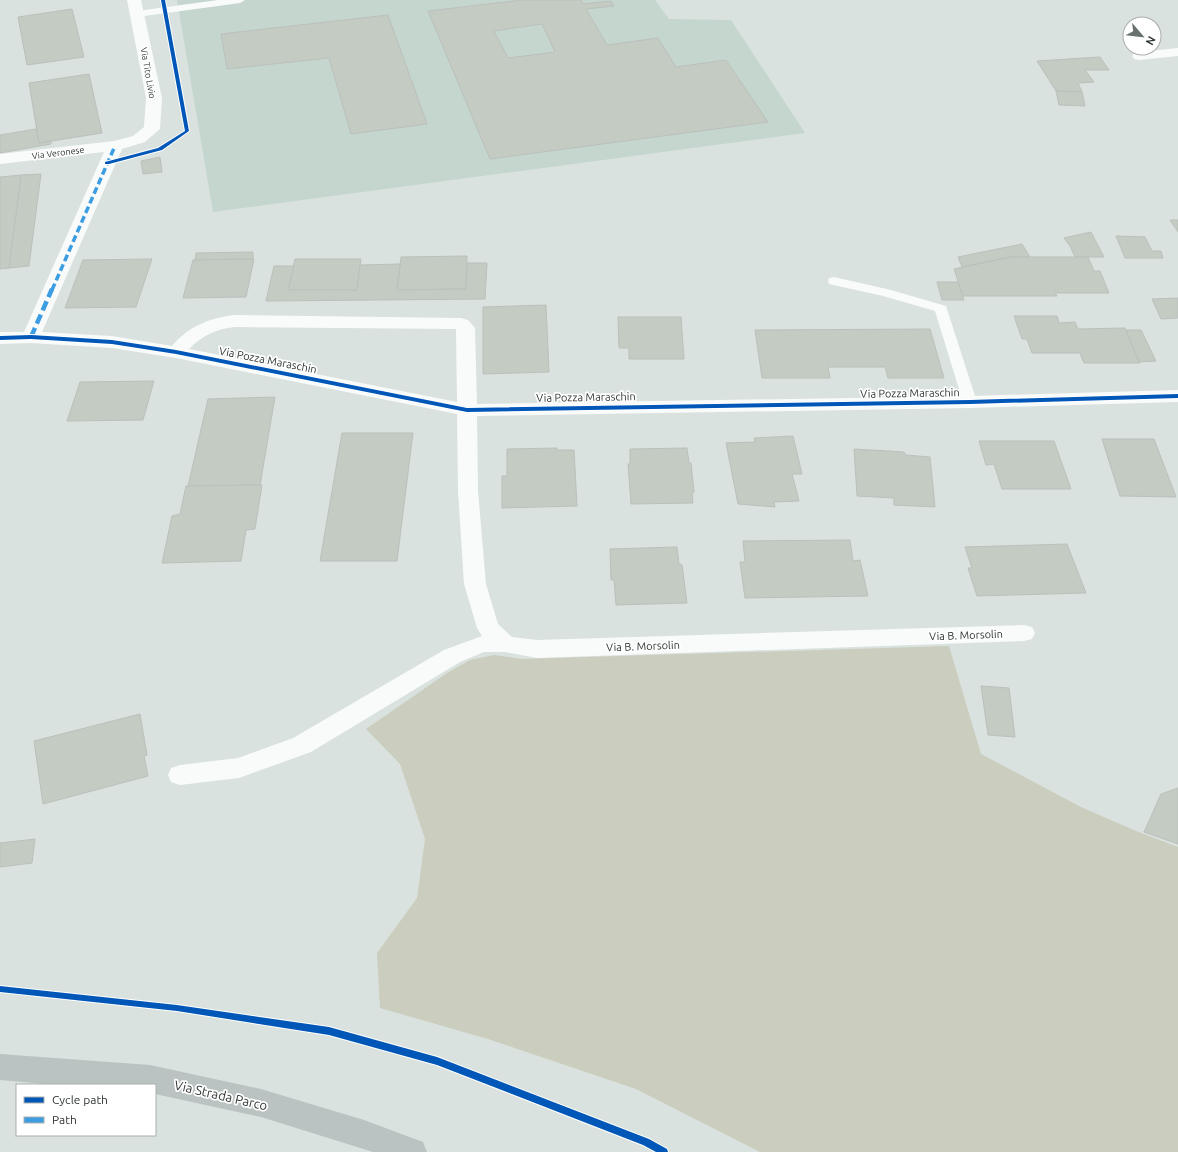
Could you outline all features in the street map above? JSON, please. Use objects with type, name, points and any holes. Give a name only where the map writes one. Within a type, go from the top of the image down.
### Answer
[{"type":"main road","name":"Via Strada Parco","points":[[0,1067],[150,1079],[261,1103],[364,1134],[412,1152]]},
{"type":"street","name":"Via Tito Livio","points":[[115,146],[139,139],[152,129],[154,98],[135,7]]},
{"type":"street","points":[[1162,54],[1178,52]]},
{"type":"street","name":"Via Veronese","points":[[0,160],[115,146]]},
{"type":"street","points":[[31,337],[115,146]]},
{"type":"street","points":[[176,352],[188,339],[205,327],[219,322],[461,324],[466,328],[468,491],[475,584],[488,628],[505,644]]},
{"type":"street","name":"Via Pozza Maraschin","points":[[0,338],[31,337],[112,342],[176,352],[466,410],[970,402],[1178,396]]},
{"type":"street","name":"Via B. Morsolin","points":[[180,775],[239,768],[302,746],[452,656],[482,644],[505,644],[537,649],[1024,633]]},
{"type":"lane","points":[[135,7],[240,0]]},
{"type":"lane","points":[[834,282],[886,293],[941,309],[970,402]]},
{"type":"shaded area","points":[[177,0],[655,0],[669,19],[731,20],[805,133],[213,212]]},
{"type":"shaded area","points":[[949,646],[981,754],[1081,807],[1136,831],[1178,847],[1178,1152],[760,1152],[636,1089],[488,1039],[380,1008],[377,953],[417,898],[425,839],[400,764],[366,729],[447,673],[470,660],[494,655],[521,659]]},
{"type":"building","points":[[522,0],[581,0],[583,4],[611,1],[614,6],[586,9],[607,45],[658,38],[676,67],[726,60],[768,122],[490,159],[428,11]],"holes":[[[542,24],[555,52],[508,58],[494,31]]]},
{"type":"building","points":[[72,9],[84,57],[27,65],[18,17]]},
{"type":"building","points":[[388,15],[427,124],[351,134],[329,58],[227,69],[221,34]]},
{"type":"building","points":[[1100,57],[1109,70],[1085,70],[1094,82],[1078,83],[1082,92],[1056,91],[1037,61]]},
{"type":"building","points":[[89,74],[102,133],[39,143],[29,83]]},
{"type":"building","points":[[1056,91],[1082,92],[1085,106],[1059,105]]},
{"type":"building","points":[[36,129],[39,143],[51,141],[51,144],[0,153],[0,135]]},
{"type":"building","points":[[160,157],[162,172],[143,174],[141,161]]},
{"type":"building","points":[[41,174],[29,266],[9,268],[21,175]]},
{"type":"building","points":[[21,175],[9,268],[0,269],[0,177]]},
{"type":"building","points":[[1170,220],[1178,220],[1178,232]]},
{"type":"building","points":[[1091,232],[1104,257],[1075,257],[1064,238]]},
{"type":"building","points":[[1116,236],[1145,237],[1152,251],[1161,251],[1163,258],[1125,258]]},
{"type":"building","points":[[1022,244],[1030,257],[1011,257],[962,267],[958,257]]},
{"type":"building","points":[[253,252],[253,259],[195,260],[196,253]]},
{"type":"building","points":[[467,256],[466,289],[397,290],[401,257]]},
{"type":"building","points":[[1011,257],[1088,257],[1094,271],[1100,271],[1109,293],[1055,293],[1057,296],[963,296],[954,269]]},
{"type":"building","points":[[152,259],[136,307],[65,308],[83,260]]},
{"type":"building","points":[[254,259],[246,297],[183,298],[193,260]]},
{"type":"building","points":[[295,259],[361,259],[357,290],[288,290]]},
{"type":"building","points":[[467,263],[487,263],[485,299],[266,301],[274,266],[294,266],[288,290],[357,290],[360,265],[400,264],[397,290],[466,289]]},
{"type":"building","points":[[937,282],[958,282],[964,300],[942,300]]},
{"type":"building","points":[[1178,298],[1178,318],[1161,319],[1152,299]]},
{"type":"building","points":[[546,305],[549,372],[483,374],[483,307]]},
{"type":"building","points":[[1014,316],[1057,316],[1059,323],[1075,322],[1078,329],[1125,328],[1140,363],[1084,363],[1080,353],[1032,353],[1027,339],[1022,339]]},
{"type":"building","points":[[618,317],[681,317],[684,359],[629,359],[629,348],[619,348]]},
{"type":"building","points":[[930,329],[944,378],[888,378],[885,367],[828,367],[830,378],[762,378],[755,330]]},
{"type":"building","points":[[1126,330],[1141,330],[1156,361],[1139,362]]},
{"type":"building","points":[[154,381],[143,420],[67,421],[80,382]]},
{"type":"building","points":[[275,397],[260,485],[188,486],[208,399]]},
{"type":"building","points":[[342,433],[413,433],[397,561],[320,561]]},
{"type":"building","points":[[793,436],[802,474],[792,474],[799,501],[774,502],[775,507],[738,504],[726,443],[755,442],[754,438]]},
{"type":"building","points":[[1102,439],[1154,439],[1176,497],[1120,496]]},
{"type":"building","points":[[979,441],[1054,441],[1071,489],[1002,489],[994,464],[986,465]]},
{"type":"building","points":[[557,448],[557,450],[574,450],[577,506],[502,508],[502,476],[507,476],[507,449]]},
{"type":"building","points":[[687,448],[689,463],[691,463],[694,492],[692,493],[693,503],[631,504],[628,464],[630,464],[630,449]]},
{"type":"building","points":[[854,449],[904,452],[906,455],[930,457],[935,507],[894,505],[894,498],[857,496]]},
{"type":"building","points":[[262,485],[255,529],[246,530],[241,561],[162,563],[172,516],[180,514],[186,486]]},
{"type":"building","points":[[850,540],[853,561],[860,560],[868,596],[745,598],[740,562],[745,562],[743,541]]},
{"type":"building","points":[[1067,544],[1086,593],[977,596],[968,568],[972,568],[965,547]]},
{"type":"building","points":[[677,547],[679,564],[682,565],[687,603],[616,605],[614,580],[611,580],[610,549]]},
{"type":"building","points":[[981,686],[1009,688],[1015,737],[988,735]]},
{"type":"building","points":[[140,714],[147,755],[144,756],[148,776],[43,804],[34,741]]},
{"type":"building","points":[[1178,788],[1178,844],[1144,832],[1161,794]]},
{"type":"building","points":[[35,839],[32,863],[0,867],[0,843]]},
{"type":"marked path","points":[[31,337],[115,146]]},
{"type":"cycle path","points":[[107,163],[160,149],[187,131],[163,0]]},
{"type":"cycle path","points":[[0,338],[31,337],[112,342],[176,352],[467,410],[970,402],[1178,396]]},
{"type":"cycle path","points":[[0,989],[177,1008],[329,1031],[437,1061],[646,1142],[664,1152]]}]
